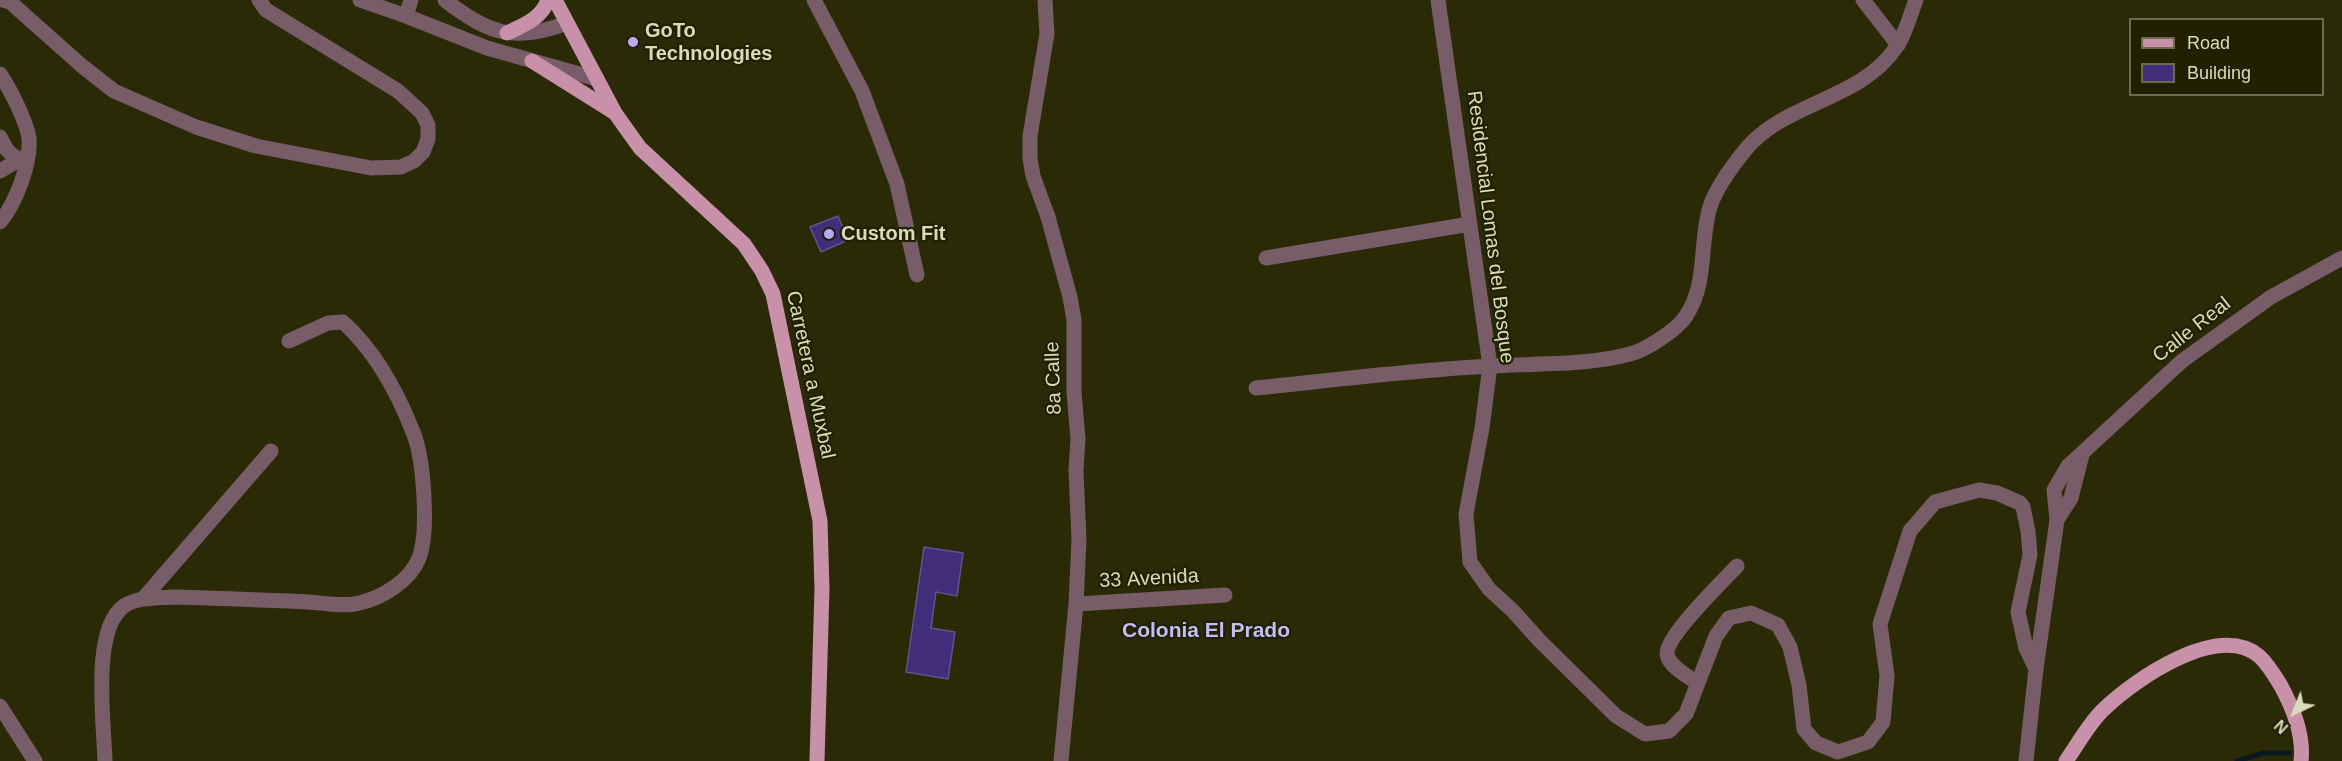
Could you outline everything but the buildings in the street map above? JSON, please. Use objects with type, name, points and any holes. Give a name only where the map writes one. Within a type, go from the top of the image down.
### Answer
[{"type":"main road","points":[[507,33],[535,18],[544,9],[548,0]]},
{"type":"main road","name":"Carretera a Muxbal","points":[[555,0],[615,113],[640,148],[744,244],[762,271],[773,294],[820,521],[822,589],[817,761]]},
{"type":"main road","points":[[532,61],[615,113]]},
{"type":"main road","points":[[2066,761],[2103,710],[2138,682],[2169,663],[2195,651],[2221,645],[2240,647],[2259,656],[2274,674],[2294,716],[2300,737],[2301,761]]},
{"type":"street","points":[[3,0],[10,2],[82,66],[114,91],[196,127],[256,146],[371,168],[401,167],[414,162],[423,152],[428,139],[428,125],[422,113],[398,91],[266,9],[259,0]]},
{"type":"street","points":[[360,0],[487,48],[597,79]]},
{"type":"street","points":[[406,16],[411,0]]},
{"type":"street","points":[[445,0],[473,20],[507,33],[531,34],[567,23]]},
{"type":"street","points":[[814,0],[862,92],[893,174],[918,275]]},
{"type":"street","name":"8a Calle","points":[[1045,0],[1047,34],[1030,136],[1030,159],[1033,176],[1048,217],[1066,280],[1074,320],[1079,540],[1076,604],[1061,761]]},
{"type":"street","name":"Residencial Lomas del Bosque","points":[[1438,0],[1490,366],[1482,428],[1466,514],[1470,562],[1489,589],[1616,716],[1645,734],[1670,731],[1686,714],[1716,636],[1729,618],[1751,613],[1778,625],[1790,647],[1799,685],[1804,729],[1816,743],[1838,752],[1868,742],[1883,722],[1887,676],[1880,624],[1910,531],[1935,502],[1979,490],[1997,493],[2020,503],[2023,507],[2030,555],[2018,612],[2026,648],[2036,669]]},
{"type":"street","points":[[1863,0],[1898,45]]},
{"type":"street","points":[[1256,388],[1490,366],[1561,364],[1632,354],[1653,344],[1685,318],[1698,292],[1710,206],[1720,186],[1746,149],[1769,127],[1850,88],[1876,70],[1898,45],[1916,0]]},
{"type":"street","points":[[0,222],[7,214],[20,186],[28,137],[2,84]]},
{"type":"street","points":[[0,137],[23,161]]},
{"type":"street","points":[[0,171],[23,161]]},
{"type":"street","points":[[1266,258],[1470,224]]},
{"type":"street","name":"Calle Real","points":[[2026,761],[2056,520],[2054,490],[2068,466],[2182,361],[2271,297],[2342,258]]},
{"type":"street","points":[[105,761],[102,651],[108,627],[124,606],[143,599],[173,597],[358,604],[391,591],[405,578],[419,559],[424,527],[423,483],[415,435],[387,376],[362,340],[343,322],[328,323],[289,340]]},
{"type":"street","points":[[143,599],[271,451]]},
{"type":"street","points":[[1697,683],[1670,663],[1667,654],[1669,643],[1681,626],[1737,566]]},
{"type":"street","name":"33 Avenida","points":[[1076,604],[1225,595]]},
{"type":"street","points":[[0,706],[35,761]]},
{"type":"waterway","points":[[2237,761],[2264,753],[2289,753]]},
{"type":"place","name":"GoTo Technologies","points":[[633,42]]},
{"type":"place","name":"Custom Fit","points":[[829,234]]},
{"type":"district","name":"Colonia El Prado","points":[[1206,631]]}]
